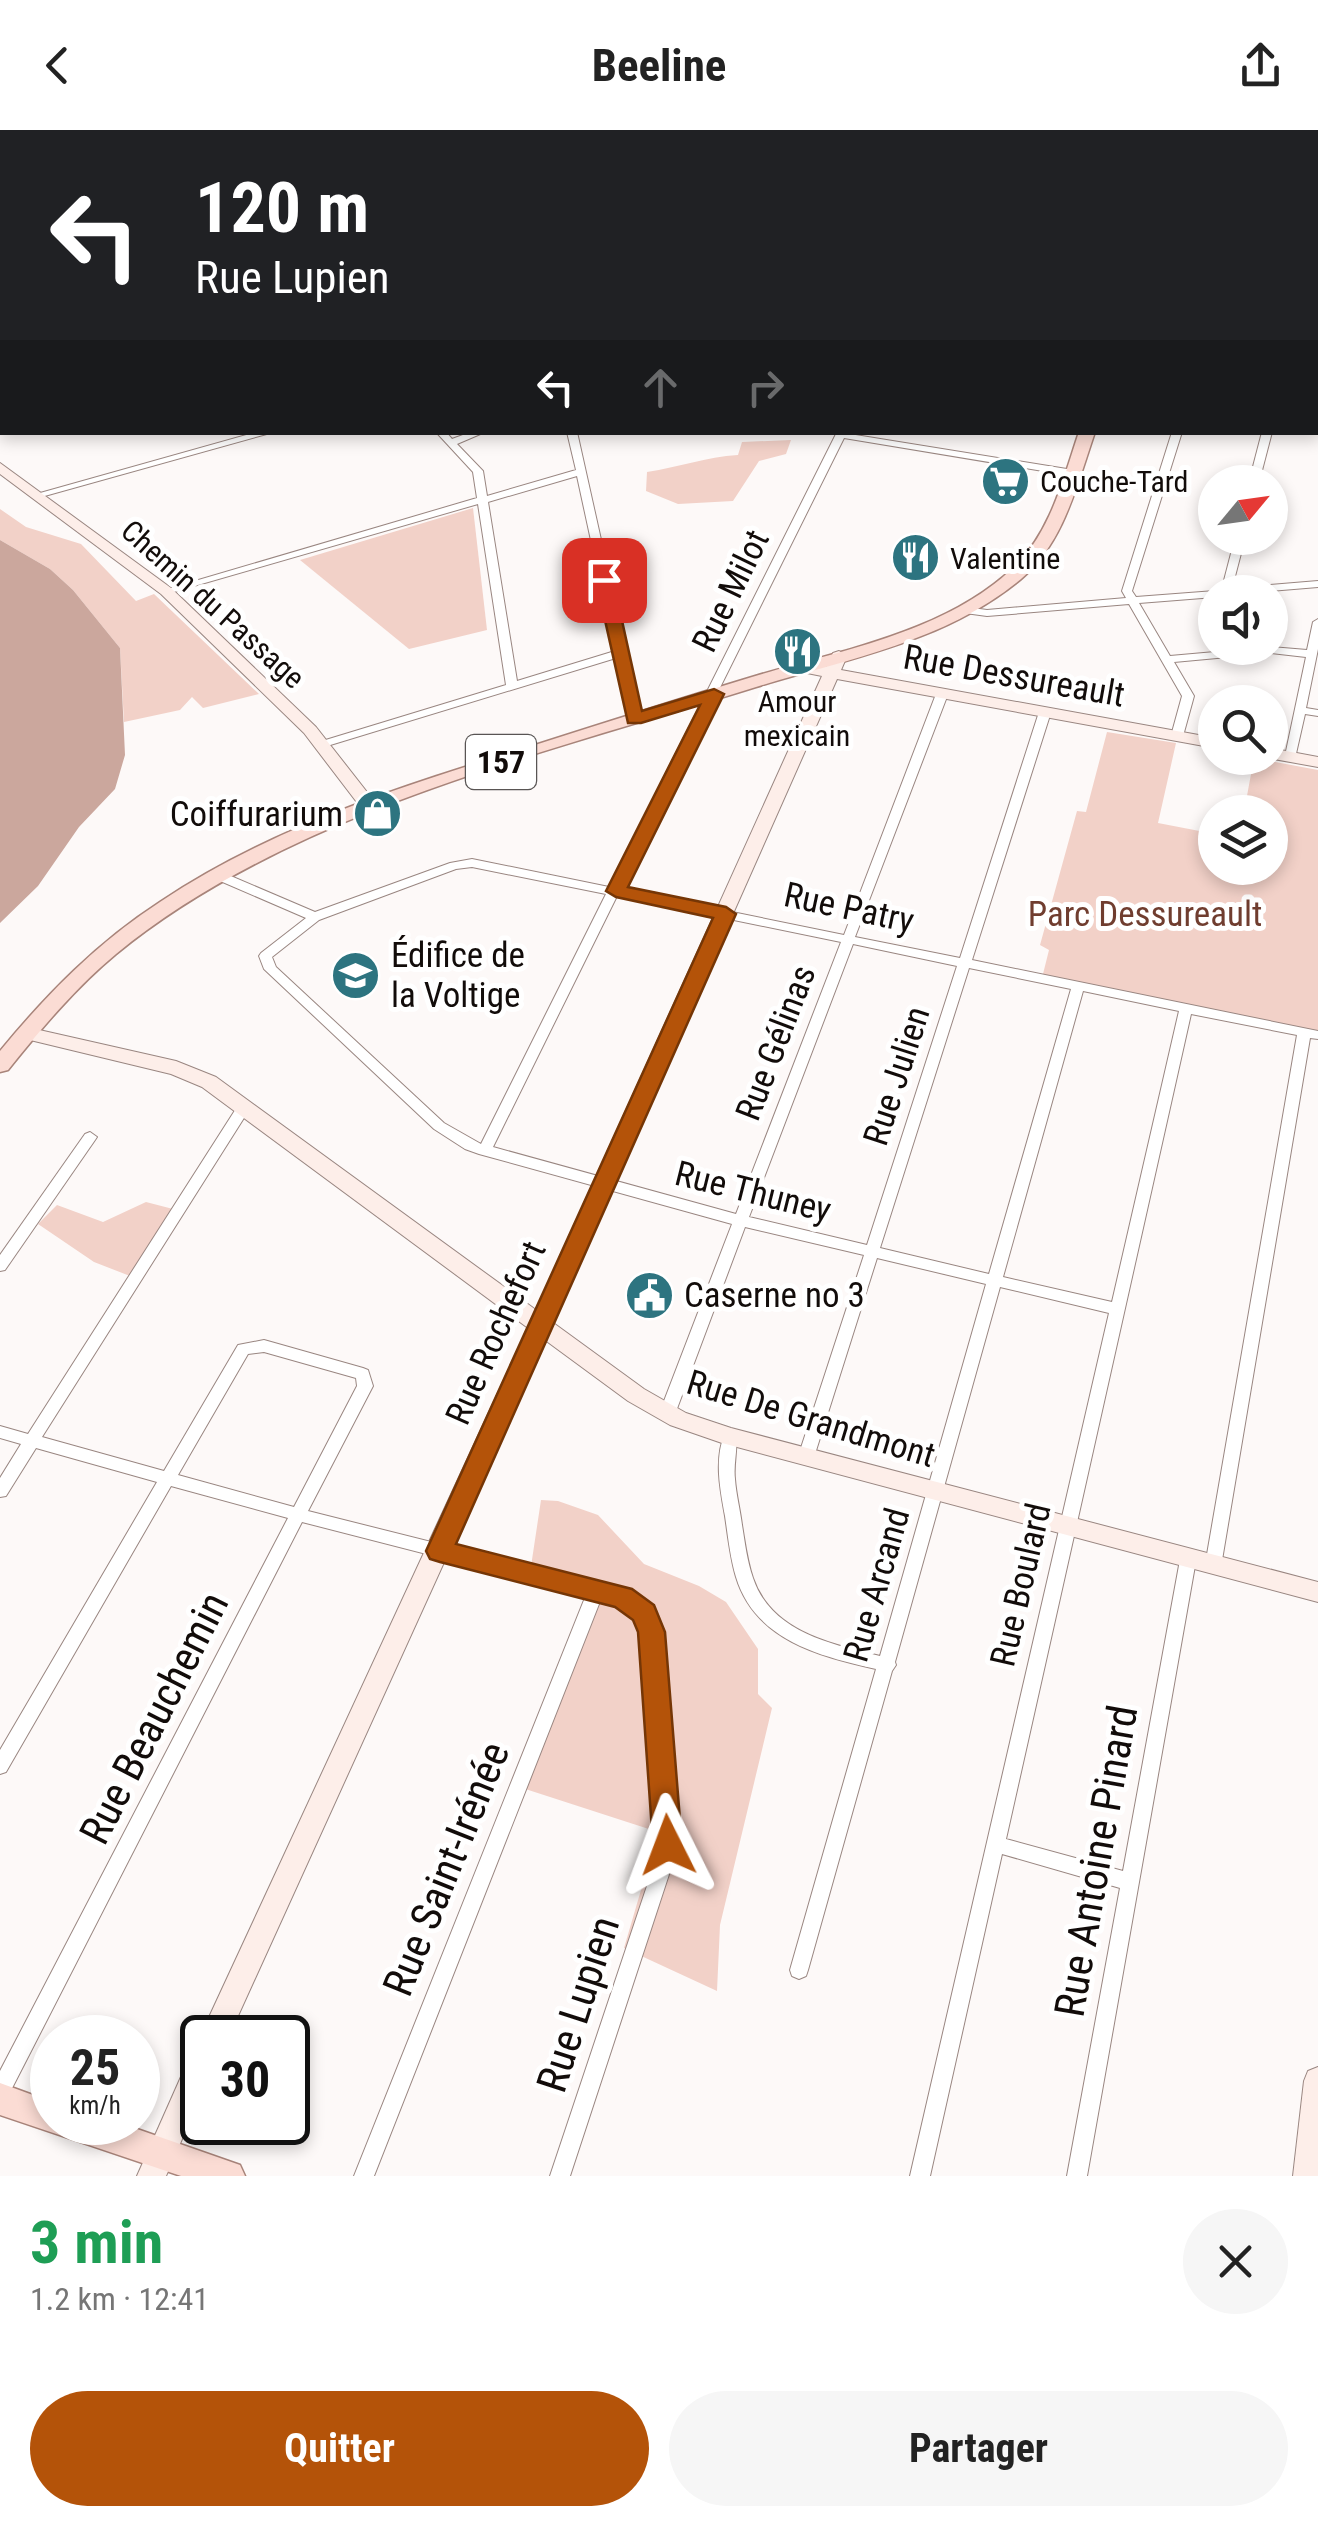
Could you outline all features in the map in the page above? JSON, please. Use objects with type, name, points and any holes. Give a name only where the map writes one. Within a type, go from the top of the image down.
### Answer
[{"type":"main road","name":"157","points":[[2,1061],[107,950],[148,917],[215,874],[300,832],[368,805],[714,694],[803,668],[836,665],[965,610],[1006,583],[1036,555],[1055,524],[1083,435]]},
{"type":"main road","points":[[0,2100],[30,2110]]},
{"type":"main road","points":[[114,2145],[155,2165],[230,2176]]},
{"type":"street","points":[[38,495],[259,435]]},
{"type":"street","points":[[443,435],[478,471],[512,686]]},
{"type":"street","points":[[450,443],[473,435]]},
{"type":"street","points":[[573,435],[635,719]]},
{"type":"street","name":"Rue Milot","points":[[484,1150],[841,435]]},
{"type":"street","points":[[847,435],[1073,473]]},
{"type":"street","points":[[1176,435],[1128,587],[1188,698],[1177,736]]},
{"type":"street","points":[[1258,465],[1266,435]]},
{"type":"street","name":"Chemin du Passage","points":[[0,467],[166,591],[323,744],[368,805]]},
{"type":"street","points":[[166,591],[580,472]]},
{"type":"street","points":[[1288,587],[1318,584]]},
{"type":"street","points":[[965,610],[987,613],[1198,595]]},
{"type":"street","points":[[1318,622],[1290,756],[1318,762]]},
{"type":"street","points":[[1168,659],[1276,650],[1311,654]]},
{"type":"street","points":[[323,744],[621,653]]},
{"type":"street","name":"Rue Dessureault","points":[[836,665],[942,694],[1198,740]]},
{"type":"street","name":"Rue Rochefort","points":[[225,2015],[440,1551],[836,665]]},
{"type":"street","name":"Rue Gélinas","points":[[667,1414],[942,694]]},
{"type":"street","points":[[1300,710],[1318,713]]},
{"type":"street","name":"Rue Julien","points":[[806,1458],[1046,712]]},
{"type":"street","name":"Rue Patry","points":[[315,917],[468,863],[1311,1033]]},
{"type":"street","points":[[215,874],[315,917]]},
{"type":"street","name":"Rue Thuney","points":[[315,917],[268,952],[268,967],[440,1126],[484,1150],[740,1221],[1117,1309]]},
{"type":"street","name":"Rue Arcand","points":[[799,1970],[998,1280],[1078,986]]},
{"type":"street","name":"Rue Boulard","points":[[920,2176],[1186,1008]]},
{"type":"street","name":"Rue De Grandmont","points":[[26,1033],[192,1073],[667,1414],[730,1437],[937,1494],[1318,1592]]},
{"type":"street","points":[[1213,1566],[1311,1033]]},
{"type":"street","points":[[0,1491],[244,1107]]},
{"type":"street","points":[[0,1266],[90,1137]]},
{"type":"street","name":"Rue Beauchemin","points":[[0,2091],[300,1515],[365,1386],[366,1376],[250,1345],[241,1352],[167,1478]]},
{"type":"street","name":"Rue Lupien","points":[[0,1432],[300,1515],[596,1590],[633,1602],[649,1623],[668,1845],[560,2176]]},
{"type":"street","points":[[730,1437],[726,1456],[728,1487],[744,1576],[756,1603],[770,1619],[804,1641],[888,1665]]},
{"type":"street","points":[[0,1766],[167,1478]]},
{"type":"street","name":"Rue Antoine Pinard","points":[[1077,2176],[1188,1560]]},
{"type":"street","name":"Rue Saint-Irénée","points":[[364,2176],[596,1590]]},
{"type":"street","points":[[995,1844],[1130,1882]]},
{"type":"street","points":[[1306,2176],[1318,2081]]},
{"type":"street","points":[[155,2165],[180,2110]]},
{"type":"green space","points":[[791,440],[786,454],[759,461],[733,501],[678,504],[646,491],[647,472],[738,455],[742,442]]},
{"type":"green space","points":[[473,508],[487,630],[409,649],[300,560]]},
{"type":"green space","points":[[0,509],[26,527],[81,544],[136,601],[154,594],[259,694],[203,708],[192,697],[180,710],[124,722],[120,648],[73,590],[50,569],[0,540]]},
{"type":"green space","name":"Parc Dessureault","points":[[1107,732],[1176,743],[1158,823],[1198,831],[1198,885],[1288,885],[1288,795],[1247,795],[1251,775],[1288,775],[1288,764],[1318,770],[1318,1034],[1042,978],[1049,950],[1040,945],[1077,811],[1086,812]]},
{"type":"green space","points":[[146,1202],[173,1209],[130,1276],[94,1262],[38,1224],[57,1205],[103,1222]]},
{"type":"green space","points":[[541,1500],[558,1501],[598,1515],[644,1564],[699,1586],[726,1602],[758,1649],[758,1694],[772,1708],[720,1925],[717,1991],[624,1948],[658,1832],[513,1785],[590,1590],[530,1573]]},
{"type":"shaded area","points":[[0,540],[50,569],[73,590],[120,648],[125,755],[115,789],[79,827],[38,886],[0,923]]},
{"type":"place","name":"Couche-Tard","points":[[1005,481]]},
{"type":"place","name":"Valentine","points":[[915,558]]},
{"type":"place","name":"Amour mexicain","points":[[797,652]]},
{"type":"place","name":"Coiffurarium","points":[[378,814]]},
{"type":"place","name":"Édifice de la Voltige","points":[[356,975]]},
{"type":"place","name":"Caserne no 3","points":[[649,1295]]},
{"type":"route","points":[[604,580],[635,719],[714,694],[616,891],[726,914],[440,1551],[622,1597],[637,1604],[644,1613],[652,1632],[668,1845]]}]
